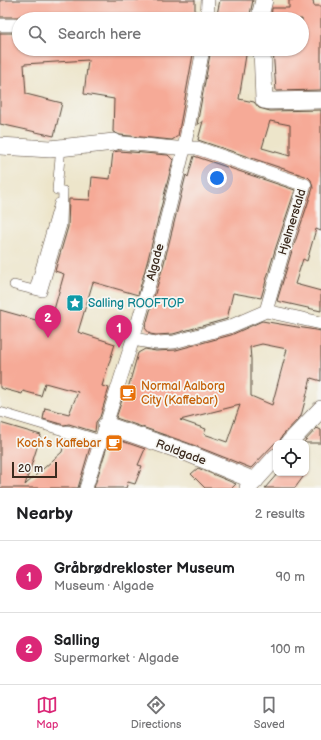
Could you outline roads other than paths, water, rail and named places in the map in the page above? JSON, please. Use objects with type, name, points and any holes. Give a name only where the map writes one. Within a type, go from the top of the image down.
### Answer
[{"type":"street","points":[[207,12],[208,0]]},
{"type":"street","points":[[0,26],[12,25]]},
{"type":"street","name":"Algade","points":[[86,488],[156,261],[184,148],[202,56]]},
{"type":"street","points":[[262,56],[264,100],[321,100]]},
{"type":"street","points":[[0,146],[50,149],[114,142],[184,148]]},
{"type":"street","name":"Hjelmerstald","points":[[184,148],[197,148],[305,185],[283,252],[266,311]]},
{"type":"street","points":[[133,339],[156,343],[174,342],[229,327],[266,311],[321,323]]},
{"type":"street","points":[[292,440],[321,408]]},
{"type":"street","name":"Roldgade","points":[[106,426],[185,452],[251,484]]},
{"type":"street","points":[[67,432],[100,442]]},
{"type":"street","points":[[251,484],[273,461]]},
{"type":"lane","points":[[14,285],[34,290],[60,190],[61,148]]},
{"type":"lane","points":[[0,412],[67,432]]},
{"type":"place","name":"Salling ROOFTOP","points":[[75,303]]},
{"type":"place","name":"Salling","points":[[48,338]]},
{"type":"place","name":"Gråbrødrekloster Museum","points":[[119,348]]},
{"type":"place","name":"Normal Aalborg City (Kaffebar)","points":[[128,393]]},
{"type":"place","name":"Koch´s Kaffebar","points":[[114,443]]}]
